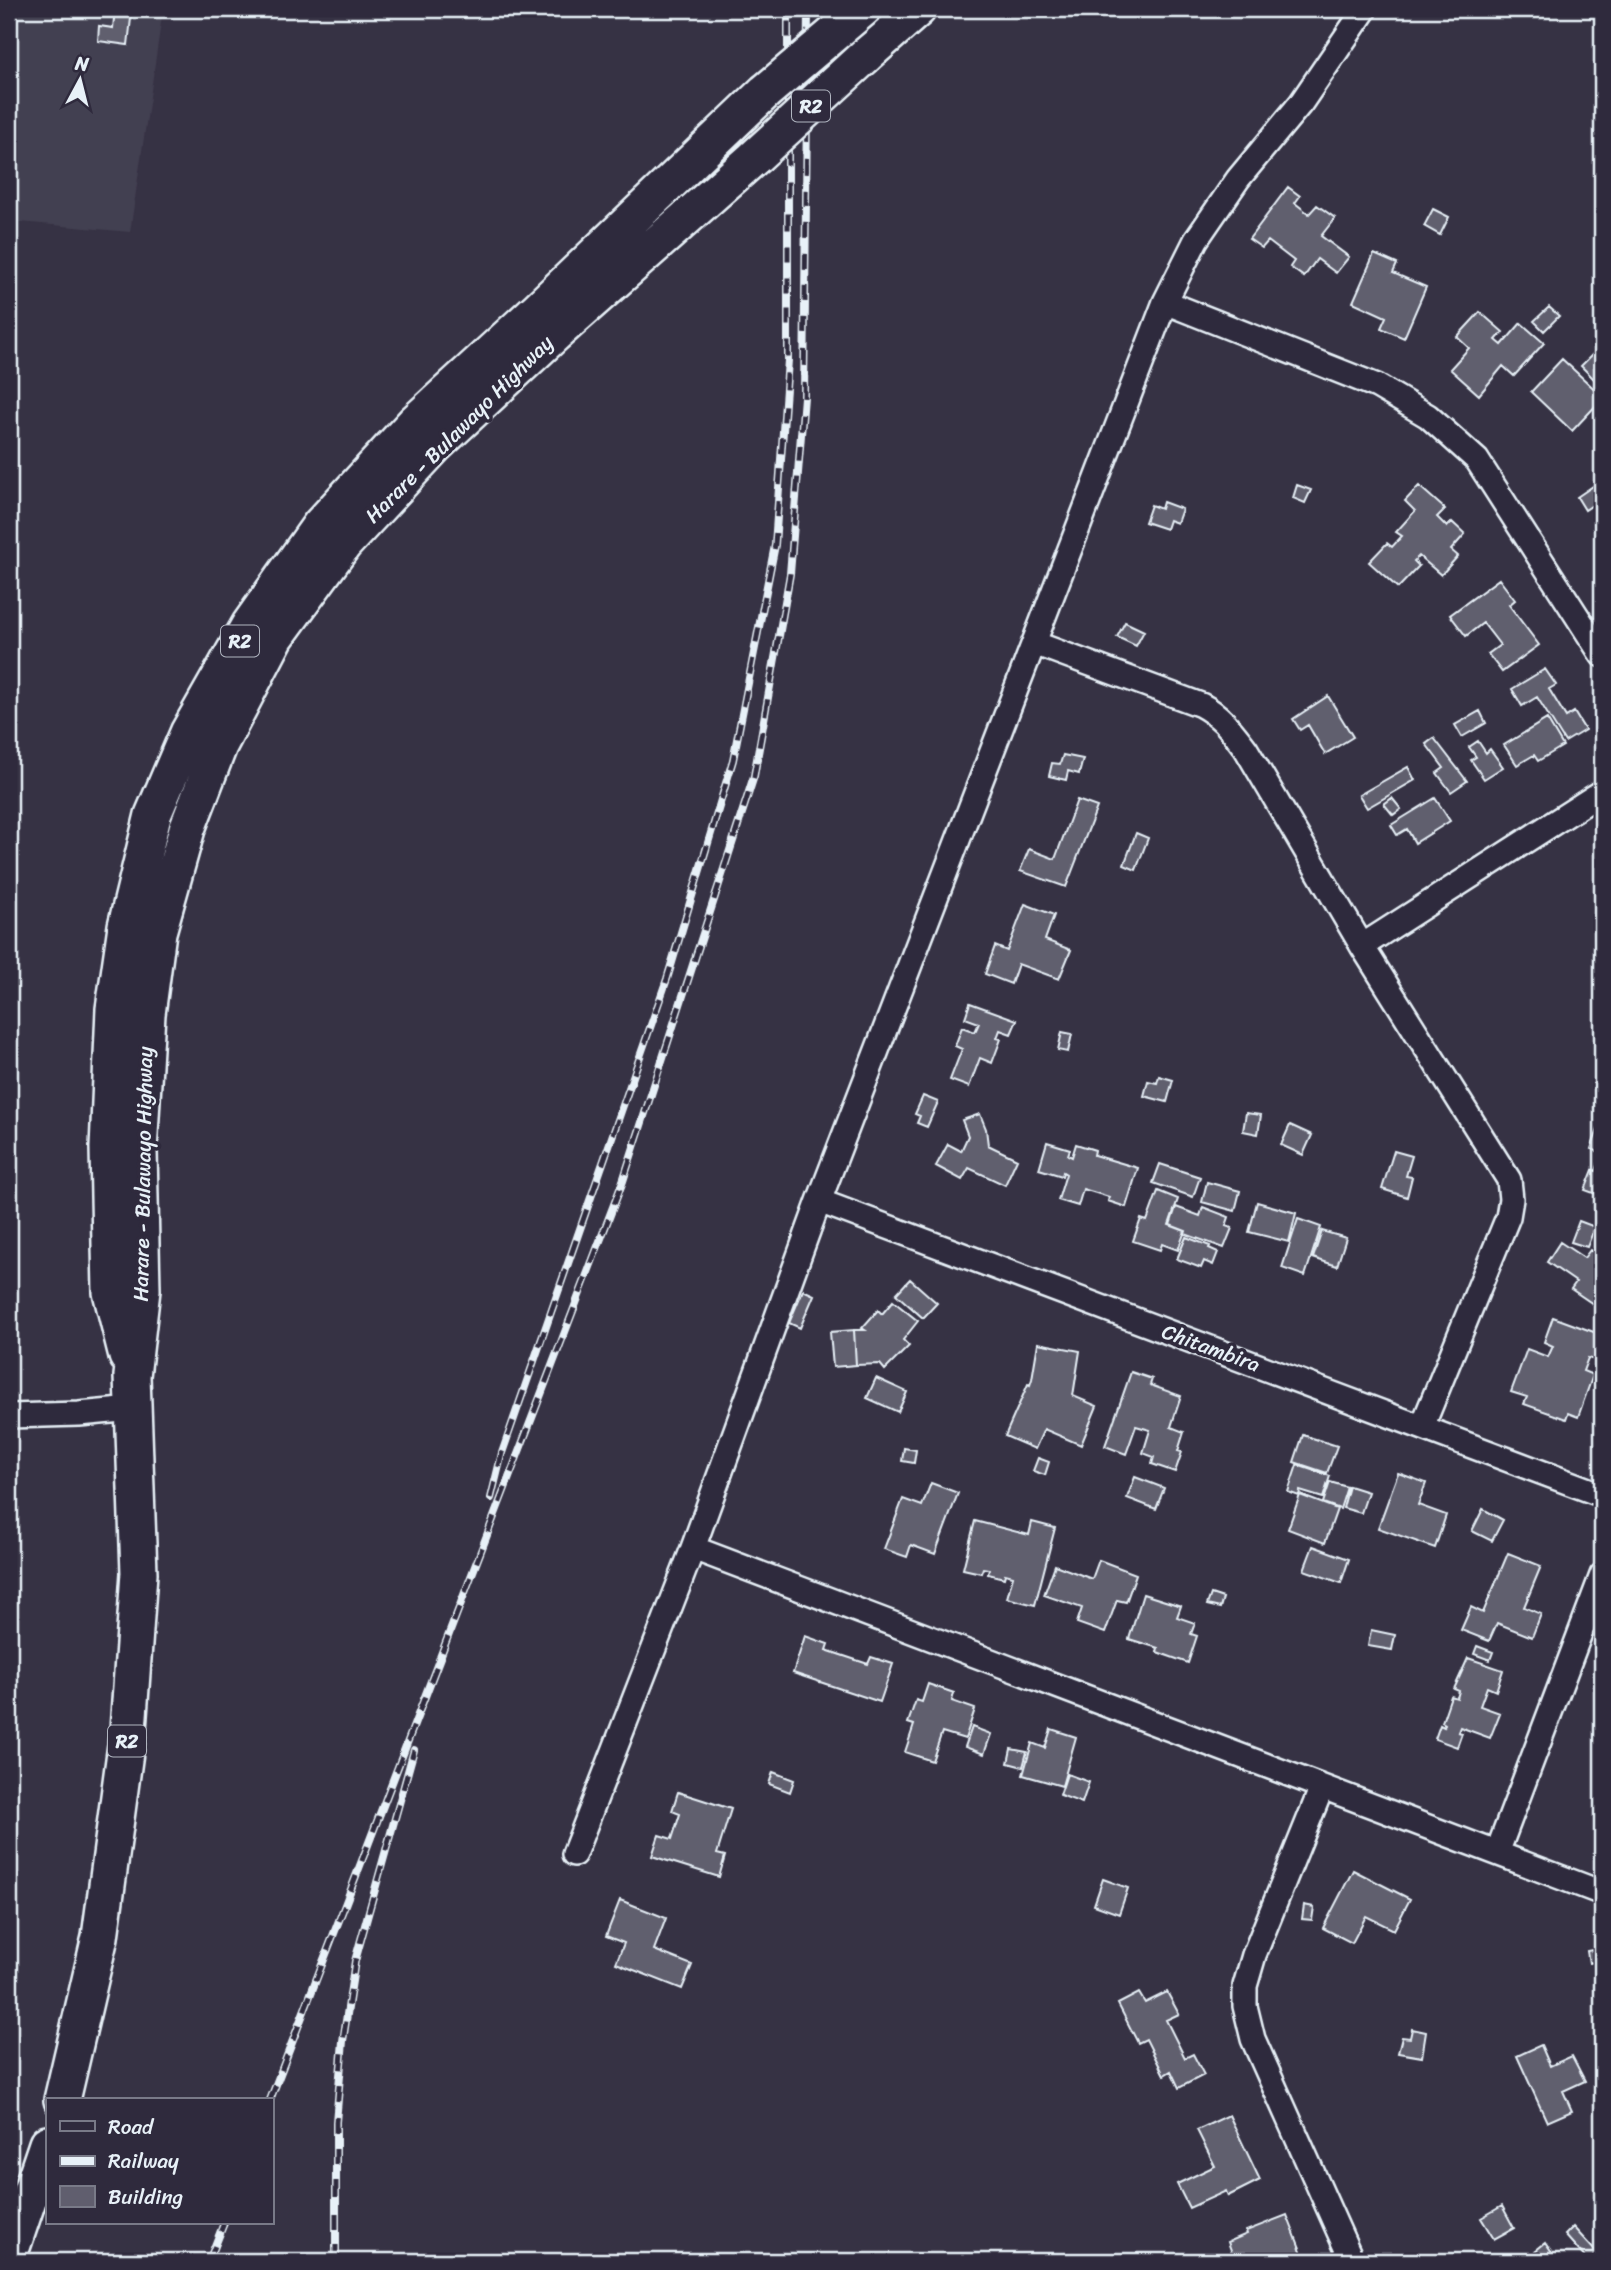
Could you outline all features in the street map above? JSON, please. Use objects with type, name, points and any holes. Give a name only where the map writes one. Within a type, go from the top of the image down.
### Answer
[{"type":"highway","name":"Harare - Bulawayo Highway","points":[[132,1393],[111,1292],[108,1148],[114,1009],[126,926],[153,815],[188,733],[250,624],[320,525],[414,423],[538,309],[765,92],[863,9]]},
{"type":"highway","name":"Harare - Bulawayo Highway","points":[[62,2098],[100,1937],[128,1730],[139,1573],[132,1393],[142,1290],[139,1151],[147,1014],[158,932],[187,829],[219,746],[276,637],[344,544],[435,446],[555,334],[918,9]]},
{"type":"highway","points":[[9,2256],[46,2147]]},
{"type":"street","points":[[574,1854],[693,1548],[819,1201],[1165,302],[1196,240],[1238,179],[1301,103],[1365,9]]},
{"type":"street","points":[[1165,302],[1377,386],[1428,416],[1477,460],[1602,655]]},
{"type":"street","points":[[1034,643],[1201,705],[1215,712],[1227,723],[1362,946],[1509,1180],[1511,1199],[1508,1217],[1422,1427]]},
{"type":"street","points":[[1362,946],[1602,792]]},
{"type":"street","name":"Chitambira","points":[[819,1201],[1602,1495]]},
{"type":"street","points":[[9,1416],[79,1414],[132,1393]]},
{"type":"street","points":[[693,1548],[1602,1893]]},
{"type":"street","points":[[1497,1853],[1602,1575]]},
{"type":"street","points":[[1322,1787],[1254,1955],[1245,1986],[1245,2006],[1253,2039],[1352,2261]]},
{"type":"shaded area","points":[[9,9],[163,9],[130,232],[9,221]]},
{"type":"building","points":[[115,9],[132,9],[128,45],[98,41],[99,26],[113,28]]},
{"type":"building","points":[[1288,187],[1300,196],[1295,203],[1309,214],[1317,205],[1335,218],[1321,236],[1349,257],[1336,273],[1317,259],[1304,277],[1290,267],[1294,261],[1268,241],[1262,248],[1249,239]]},
{"type":"building","points":[[1433,209],[1449,217],[1440,235],[1424,226]]},
{"type":"building","points":[[1374,254],[1397,264],[1393,273],[1426,287],[1404,338],[1381,328],[1386,317],[1353,302]]},
{"type":"building","points":[[1549,307],[1559,316],[1544,331],[1534,321]]},
{"type":"building","points":[[1480,312],[1503,332],[1496,340],[1502,345],[1521,323],[1544,343],[1514,376],[1503,366],[1479,395],[1450,369],[1469,348],[1457,337]]},
{"type":"building","points":[[1598,349],[1602,353],[1600,385],[1581,366]]},
{"type":"building","points":[[1562,359],[1602,396],[1572,431],[1531,392]]},
{"type":"building","points":[[1602,480],[1602,503],[1600,500],[1585,510],[1577,497]]},
{"type":"building","points":[[1297,485],[1311,490],[1305,503],[1293,498]]},
{"type":"building","points":[[1419,486],[1445,509],[1437,517],[1447,527],[1452,522],[1465,534],[1451,550],[1458,556],[1441,575],[1419,556],[1414,561],[1419,566],[1398,588],[1369,562],[1387,543],[1392,547],[1402,536],[1396,532],[1415,511],[1405,501]]},
{"type":"building","points":[[1163,502],[1182,509],[1177,523],[1169,520],[1166,529],[1145,522],[1151,505],[1161,509]]},
{"type":"building","points":[[1499,579],[1515,600],[1509,605],[1539,645],[1502,672],[1488,654],[1500,645],[1483,623],[1466,636],[1450,615]]},
{"type":"building","points":[[1125,622],[1144,631],[1136,646],[1117,637]]},
{"type":"building","points":[[1545,669],[1556,685],[1549,689],[1566,717],[1574,712],[1585,730],[1565,742],[1537,697],[1522,706],[1512,689]]},
{"type":"building","points":[[1328,696],[1353,737],[1325,754],[1308,725],[1300,730],[1293,719]]},
{"type":"building","points":[[1480,711],[1486,723],[1462,737],[1455,725]]},
{"type":"building","points":[[1547,719],[1563,746],[1538,761],[1534,755],[1517,765],[1504,745]]},
{"type":"building","points":[[1434,738],[1467,781],[1451,792],[1437,773],[1444,768],[1426,744]]},
{"type":"building","points":[[1478,741],[1486,753],[1490,749],[1503,767],[1484,779],[1471,760],[1476,757],[1469,747]]},
{"type":"building","points":[[1063,755],[1083,759],[1079,774],[1068,771],[1066,780],[1049,776],[1052,763],[1060,764]]},
{"type":"building","points":[[1408,767],[1415,780],[1367,808],[1359,795]]},
{"type":"building","points":[[1392,798],[1401,809],[1393,815],[1384,804]]},
{"type":"building","points":[[1435,798],[1450,821],[1415,843],[1407,829],[1397,835],[1391,825]]},
{"type":"building","points":[[1077,800],[1097,807],[1066,887],[1020,871],[1029,849],[1055,859]]},
{"type":"building","points":[[1136,833],[1148,838],[1136,870],[1124,865]]},
{"type":"building","points":[[1025,904],[1054,915],[1045,940],[1071,950],[1059,979],[1018,964],[1011,984],[985,974],[995,946],[1007,951]]},
{"type":"building","points":[[970,1003],[1017,1020],[1011,1034],[1000,1030],[997,1038],[1001,1039],[992,1063],[980,1058],[969,1087],[950,1080],[962,1049],[955,1046],[962,1027],[975,1032],[979,1023],[965,1018]]},
{"type":"building","points":[[1062,1032],[1072,1034],[1068,1052],[1058,1050]]},
{"type":"building","points":[[1159,1076],[1173,1080],[1167,1102],[1144,1096],[1148,1081],[1157,1083]]},
{"type":"building","points":[[923,1096],[938,1102],[927,1127],[917,1123],[920,1116],[915,1114]]},
{"type":"building","points":[[1246,1113],[1261,1115],[1258,1134],[1243,1131]]},
{"type":"building","points":[[980,1114],[988,1145],[1017,1159],[1005,1185],[969,1168],[962,1180],[936,1166],[948,1144],[961,1151],[968,1136],[962,1120]]},
{"type":"building","points":[[1602,1118],[1602,1153],[1591,1149]]},
{"type":"building","points":[[1290,1125],[1312,1135],[1303,1155],[1281,1145]]},
{"type":"building","points":[[1047,1142],[1070,1149],[1068,1155],[1072,1157],[1076,1144],[1095,1150],[1094,1155],[1138,1168],[1126,1207],[1108,1201],[1109,1197],[1083,1189],[1078,1206],[1058,1200],[1066,1174],[1063,1172],[1062,1176],[1039,1169]]},
{"type":"building","points":[[1394,1151],[1412,1156],[1406,1176],[1412,1177],[1407,1197],[1382,1189]]},
{"type":"building","points":[[1602,1153],[1602,1196],[1585,1190]]},
{"type":"building","points":[[1160,1164],[1200,1177],[1193,1197],[1153,1183]]},
{"type":"building","points":[[1207,1182],[1240,1191],[1235,1211],[1202,1202]]},
{"type":"building","points":[[1158,1191],[1178,1199],[1169,1225],[1185,1231],[1178,1250],[1162,1244],[1160,1250],[1133,1241],[1141,1219],[1147,1221]]},
{"type":"building","points":[[1257,1202],[1296,1213],[1289,1242],[1249,1232]]},
{"type":"building","points":[[1176,1207],[1200,1216],[1203,1207],[1229,1217],[1226,1226],[1232,1228],[1224,1248],[1185,1234],[1186,1231],[1170,1225]]},
{"type":"building","points":[[1298,1219],[1321,1227],[1305,1276],[1282,1268]]},
{"type":"building","points":[[1579,1221],[1595,1227],[1587,1247],[1571,1242]]},
{"type":"building","points":[[1322,1231],[1346,1238],[1337,1266],[1313,1258]]},
{"type":"building","points":[[1186,1237],[1218,1252],[1213,1265],[1204,1261],[1201,1268],[1177,1259]]},
{"type":"building","points":[[1560,1242],[1584,1258],[1590,1250],[1602,1258],[1602,1310],[1571,1289],[1576,1282],[1547,1262]]},
{"type":"building","points":[[910,1279],[937,1303],[923,1318],[896,1294]]},
{"type":"building","points":[[803,1290],[814,1295],[800,1328],[789,1323]]},
{"type":"building","points":[[893,1301],[918,1321],[903,1340],[909,1346],[885,1370],[880,1364],[856,1365],[854,1330],[865,1330],[862,1328],[878,1310],[882,1314]]},
{"type":"building","points":[[1553,1317],[1602,1335],[1602,1350],[1598,1361],[1588,1358],[1583,1371],[1593,1375],[1578,1417],[1568,1413],[1566,1419],[1524,1404],[1527,1397],[1511,1392],[1527,1349],[1548,1357],[1553,1346],[1544,1342]]},
{"type":"building","points":[[854,1330],[856,1365],[833,1367],[830,1332]]},
{"type":"building","points":[[1038,1343],[1080,1351],[1073,1396],[1097,1406],[1081,1445],[1044,1429],[1035,1449],[1005,1436],[1028,1384],[1030,1385]]},
{"type":"building","points":[[1131,1372],[1152,1379],[1150,1385],[1181,1396],[1171,1427],[1184,1432],[1178,1451],[1182,1452],[1175,1472],[1152,1464],[1154,1457],[1143,1453],[1150,1430],[1136,1426],[1126,1454],[1105,1446]]},
{"type":"building","points":[[876,1378],[907,1392],[898,1412],[867,1398]]},
{"type":"building","points":[[1303,1435],[1337,1446],[1327,1473],[1294,1462]]},
{"type":"building","points":[[904,1448],[916,1450],[914,1463],[902,1461]]},
{"type":"building","points":[[1038,1458],[1049,1462],[1045,1475],[1033,1471]]},
{"type":"building","points":[[1297,1465],[1330,1476],[1323,1498],[1300,1491],[1299,1496],[1288,1492]]},
{"type":"building","points":[[1398,1473],[1426,1483],[1418,1505],[1446,1515],[1435,1548],[1378,1528]]},
{"type":"building","points":[[1135,1477],[1164,1488],[1156,1509],[1127,1498]]},
{"type":"building","points":[[1330,1482],[1347,1487],[1340,1509],[1323,1503]]},
{"type":"building","points":[[931,1483],[958,1493],[935,1554],[911,1545],[907,1557],[884,1549],[903,1499],[922,1506]]},
{"type":"building","points":[[1349,1486],[1368,1492],[1361,1513],[1343,1508]]},
{"type":"building","points":[[1300,1495],[1337,1509],[1325,1543],[1288,1529]]},
{"type":"building","points":[[1483,1509],[1503,1520],[1492,1541],[1472,1531]]},
{"type":"building","points":[[975,1521],[1029,1535],[1032,1522],[1055,1528],[1035,1605],[1007,1598],[1013,1576],[1005,1574],[1004,1578],[988,1574],[989,1569],[983,1568],[981,1573],[963,1569]]},
{"type":"building","points":[[1313,1546],[1349,1559],[1341,1583],[1304,1570]]},
{"type":"building","points":[[1508,1553],[1541,1566],[1524,1607],[1541,1614],[1532,1637],[1497,1623],[1489,1641],[1461,1630],[1471,1607],[1483,1613]]},
{"type":"building","points":[[1099,1560],[1136,1574],[1126,1602],[1117,1600],[1105,1633],[1077,1623],[1082,1608],[1044,1595],[1055,1565],[1092,1579]]},
{"type":"building","points":[[1143,1594],[1181,1606],[1177,1617],[1195,1623],[1191,1634],[1197,1636],[1188,1663],[1157,1652],[1158,1648],[1129,1639]]},
{"type":"building","points":[[1211,1594],[1223,1598],[1220,1608],[1207,1605]]},
{"type":"building","points":[[1371,1630],[1395,1635],[1392,1650],[1368,1646]]},
{"type":"building","points":[[805,1636],[828,1644],[826,1650],[868,1664],[871,1657],[893,1664],[880,1702],[793,1673]]},
{"type":"building","points":[[1477,1646],[1493,1652],[1490,1660],[1474,1654]]},
{"type":"building","points":[[1468,1658],[1503,1670],[1496,1691],[1487,1687],[1480,1706],[1500,1713],[1490,1738],[1460,1727],[1458,1732],[1462,1733],[1457,1747],[1435,1739],[1440,1725],[1444,1727],[1442,1722],[1451,1696],[1457,1698],[1459,1691],[1454,1689]]},
{"type":"building","points":[[928,1684],[954,1693],[952,1701],[975,1709],[965,1739],[942,1732],[932,1761],[905,1752],[914,1725],[908,1723],[916,1700],[922,1702]]},
{"type":"building","points":[[972,1727],[991,1734],[984,1754],[965,1747]]},
{"type":"building","points":[[1051,1729],[1076,1737],[1062,1786],[1023,1775],[1032,1743],[1045,1748]]},
{"type":"building","points":[[1011,1749],[1027,1752],[1023,1767],[1008,1763]]},
{"type":"building","points":[[773,1772],[794,1780],[790,1792],[769,1784]]},
{"type":"building","points":[[1067,1774],[1089,1782],[1082,1803],[1060,1795]]},
{"type":"building","points":[[678,1792],[731,1809],[717,1854],[725,1856],[719,1877],[652,1856],[659,1835],[672,1839],[680,1814],[672,1811]]},
{"type":"building","points":[[1353,1870],[1410,1899],[1394,1930],[1366,1916],[1352,1943],[1323,1928]]},
{"type":"building","points":[[1103,1879],[1128,1888],[1119,1914],[1094,1905]]},
{"type":"building","points":[[620,1900],[666,1918],[654,1950],[692,1965],[682,1989],[616,1963],[624,1943],[606,1936]]},
{"type":"building","points":[[1304,1905],[1314,1907],[1312,1920],[1302,1919]]},
{"type":"building","points":[[1598,1949],[1601,1961],[1589,1963],[1587,1951]]},
{"type":"building","points":[[1167,1992],[1179,2014],[1166,2020],[1185,2058],[1193,2054],[1204,2075],[1179,2088],[1171,2071],[1164,2075],[1146,2039],[1138,2043],[1118,2004],[1139,1993],[1145,2003]]},
{"type":"building","points":[[1412,2029],[1426,2032],[1422,2057],[1398,2053],[1402,2037],[1410,2038]]},
{"type":"building","points":[[1541,2045],[1550,2066],[1572,2056],[1585,2081],[1563,2091],[1572,2111],[1547,2122],[1517,2056]]},
{"type":"building","points":[[1229,2115],[1260,2180],[1228,2196],[1226,2191],[1189,2208],[1177,2184],[1215,2166],[1197,2130]]},
{"type":"building","points":[[1502,2206],[1514,2228],[1494,2239],[1481,2218]]},
{"type":"building","points":[[1287,2215],[1305,2261],[1235,2261],[1228,2242],[1247,2234],[1246,2231]]},
{"type":"building","points":[[1573,2227],[1597,2253],[1588,2261],[1565,2235]]},
{"type":"building","points":[[1545,2243],[1552,2253],[1542,2261],[1535,2251]]},
{"type":"railway","points":[[491,1498],[502,1453],[667,979],[733,760],[775,545],[788,360],[788,9]]},
{"type":"railway","points":[[271,2098],[623,1181],[754,776],[790,574],[804,397],[808,9]]},
{"type":"railway","points":[[336,2261],[336,2122],[343,2041],[355,1961],[414,1750]]},
{"type":"railway","points":[[209,2261],[224,2224]]}]
